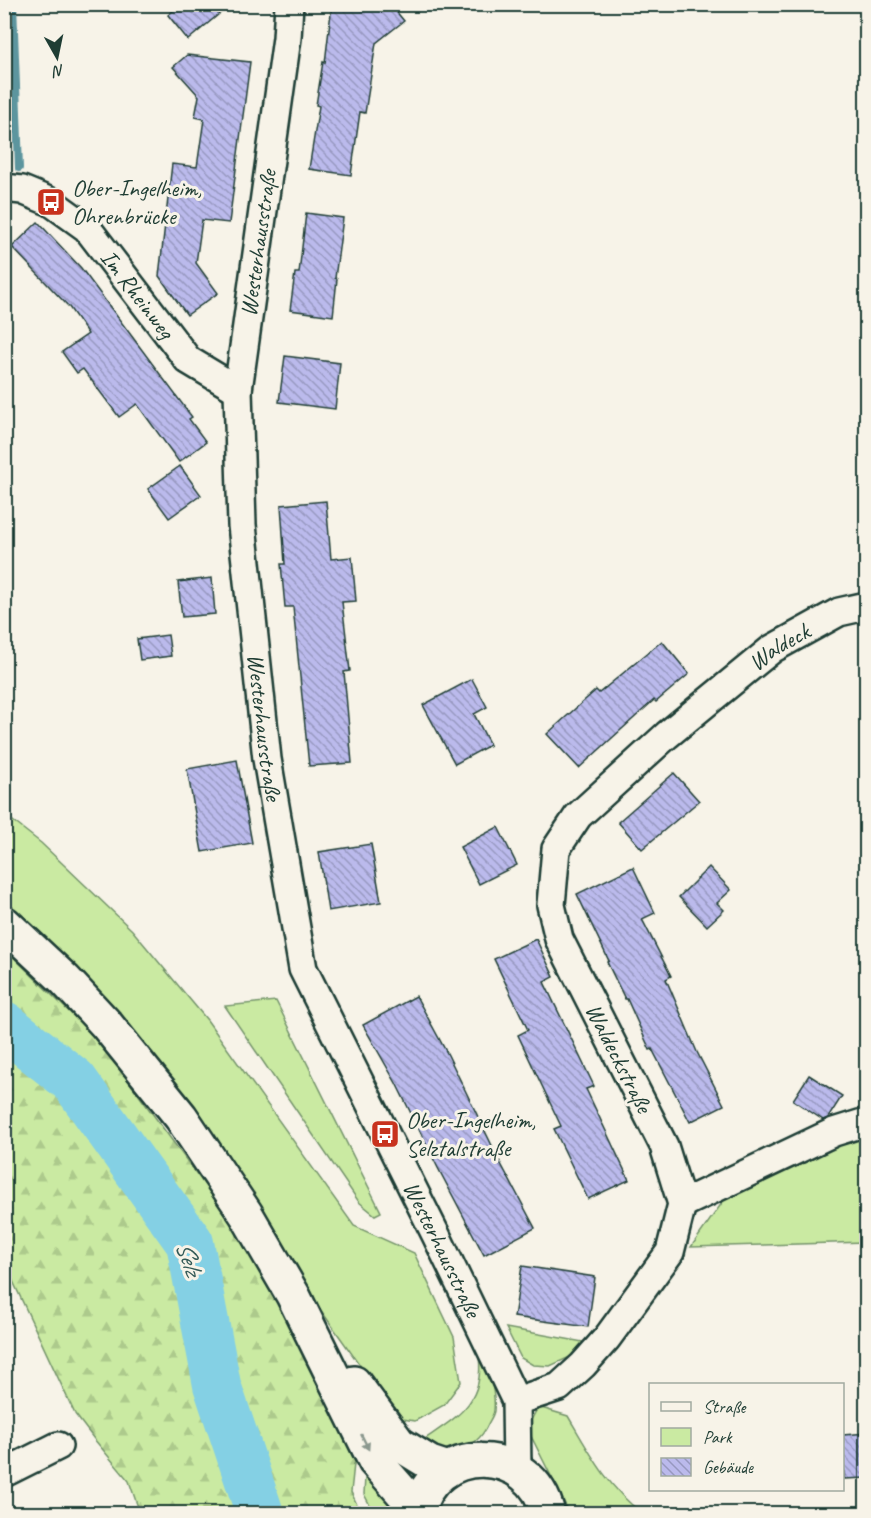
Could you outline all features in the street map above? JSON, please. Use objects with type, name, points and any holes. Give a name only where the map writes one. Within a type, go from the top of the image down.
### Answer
[{"type":"main road","points":[[4,923],[65,980],[106,1024],[145,1070],[215,1165],[293,1295],[375,1461],[418,1512]]},
{"type":"main road","points":[[293,1295],[399,1444],[413,1454],[448,1469]]},
{"type":"main road","points":[[418,1512],[423,1496],[432,1484],[448,1469],[469,1461],[504,1464],[528,1477],[544,1499],[548,1514]]},
{"type":"street","name":"Westerhausstraße","points":[[289,4],[287,38],[238,390],[242,525],[265,748],[303,969],[516,1401]]},
{"type":"street","name":"Im Rheinweg","points":[[4,188],[22,190],[51,202],[87,228],[188,360],[238,390]]},
{"type":"street","name":"Waldeck","points":[[701,706],[772,649],[839,612],[867,606]]},
{"type":"street","name":"Waldeckstraße","points":[[682,1204],[664,1146],[559,939],[551,905],[556,849],[578,816],[701,706]]},
{"type":"street","points":[[504,1464],[516,1401],[559,1387],[584,1365],[607,1338],[670,1252],[682,1204],[834,1132],[867,1122]]},
{"type":"street","points":[[4,1473],[58,1446]]},
{"type":"green space","points":[[4,814],[41,843],[132,930],[207,1020],[354,1226],[414,1253],[454,1337],[461,1382],[444,1405],[415,1421],[403,1419],[391,1409],[320,1309],[227,1159],[159,1062],[82,972],[5,901]]},
{"type":"green space","points":[[5,949],[100,1042],[231,1221],[365,1458],[354,1464],[351,1492],[361,1513],[140,1513],[129,1481],[75,1414],[5,1264]]},
{"type":"green space","points":[[276,1001],[381,1212],[375,1215],[359,1202],[225,1006]]},
{"type":"green space","points":[[866,1131],[866,1242],[691,1247],[736,1183]]},
{"type":"green space","points":[[506,1328],[583,1342],[570,1357],[550,1366],[533,1365],[521,1358]]},
{"type":"green space","points":[[483,1355],[492,1383],[494,1411],[482,1434],[476,1441],[459,1449],[439,1449],[419,1443],[455,1418],[472,1399],[480,1373],[479,1357]]},
{"type":"green space","points":[[538,1407],[568,1416],[609,1481],[642,1513],[567,1513],[566,1506],[527,1428]]},
{"type":"green space","points":[[374,1472],[396,1513],[374,1513],[364,1494],[365,1478]]},
{"type":"building","points":[[181,4],[231,4],[188,40],[168,15]]},
{"type":"building","points":[[332,4],[390,4],[404,21],[376,43],[365,113],[360,112],[351,175],[309,169],[319,106],[316,105],[323,62],[325,63]]},
{"type":"building","points":[[187,55],[250,62],[229,223],[202,220],[196,263],[218,293],[187,315],[159,276],[172,164],[197,167],[204,119],[195,117],[199,96],[173,67]]},
{"type":"building","points":[[306,213],[343,218],[335,278],[337,279],[333,316],[290,310],[295,273],[299,273]]},
{"type":"building","points":[[38,222],[81,268],[192,417],[189,419],[206,442],[179,462],[137,404],[119,417],[83,369],[77,373],[62,352],[88,334],[69,307],[12,247]]},
{"type":"building","points":[[285,356],[340,363],[335,409],[279,402]]},
{"type":"building","points":[[180,466],[201,495],[169,518],[148,489]]},
{"type":"building","points":[[326,501],[331,559],[352,557],[356,601],[342,602],[350,671],[344,672],[352,763],[309,766],[293,607],[285,607],[281,564],[285,564],[281,505]]},
{"type":"building","points":[[212,578],[215,614],[182,617],[178,582]]},
{"type":"building","points":[[168,635],[171,656],[140,660],[137,639]]},
{"type":"building","points":[[662,641],[689,674],[656,702],[654,700],[579,768],[547,734],[596,690],[599,693]]},
{"type":"building","points":[[472,679],[487,707],[474,714],[490,745],[455,764],[423,705]]},
{"type":"building","points":[[237,760],[252,843],[202,852],[187,769]]},
{"type":"building","points":[[674,773],[699,801],[642,849],[618,822]]},
{"type":"building","points":[[498,827],[517,865],[479,884],[460,847]]},
{"type":"building","points":[[371,844],[381,902],[328,911],[319,852]]},
{"type":"building","points":[[633,867],[655,913],[642,919],[671,976],[666,979],[697,1052],[724,1105],[690,1122],[652,1049],[650,1050],[577,894]]},
{"type":"building","points":[[709,867],[731,890],[717,903],[724,910],[707,926],[679,897]]},
{"type":"building","points":[[536,939],[554,977],[544,982],[594,1086],[586,1089],[629,1180],[588,1199],[554,1129],[561,1126],[518,1035],[528,1030],[494,959]]},
{"type":"building","points":[[416,996],[535,1228],[484,1255],[396,1083],[363,1025]]},
{"type":"building","points":[[809,1075],[842,1096],[828,1118],[823,1120],[793,1100]]},
{"type":"building","points":[[522,1266],[595,1277],[588,1327],[514,1317]]},
{"type":"building","points":[[867,1433],[867,1478],[844,1479],[844,1435]]},
{"type":"waterway","points":[[13,4],[19,168]]},
{"type":"waterway","name":"Selz","points":[[4,1025],[74,1081],[190,1243],[217,1385],[260,1514]]},
{"type":"place","name":"Ober-Ingelheim, Ohrenbrücke","points":[[51,202]]},
{"type":"place","name":"Ober-Ingelheim, Selztalstraße","points":[[385,1134]]}]
